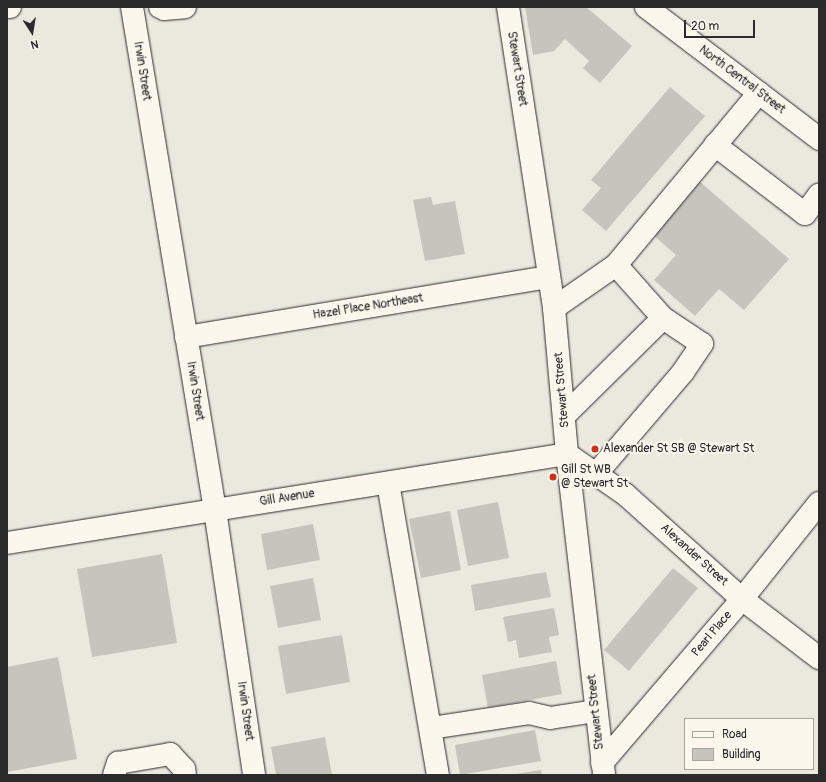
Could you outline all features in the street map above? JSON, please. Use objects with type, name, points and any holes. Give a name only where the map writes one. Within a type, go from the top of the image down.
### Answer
[{"type":"street","name":"Irwin Street","points":[[132,7],[215,510],[254,775]]},
{"type":"street","points":[[160,7],[164,9],[185,7]]},
{"type":"street","name":"Stewart Street","points":[[508,7],[554,308],[565,415],[567,454],[603,769]]},
{"type":"street","name":"North Central Street","points":[[646,7],[819,139]]},
{"type":"street","points":[[554,308],[616,265],[759,93]]},
{"type":"street","points":[[716,145],[804,214],[819,195]]},
{"type":"street","points":[[596,474],[683,372],[702,344],[663,318],[616,265]]},
{"type":"street","name":"Hazel Place Northeast","points":[[186,337],[549,277]]},
{"type":"street","points":[[565,415],[663,318]]},
{"type":"street","name":"Alexander Street","points":[[567,454],[626,495],[742,599],[819,658]]},
{"type":"street","name":"Gill Avenue","points":[[7,543],[567,454]]},
{"type":"street","points":[[388,483],[438,775]]},
{"type":"street","name":"Pearl Place","points":[[603,769],[819,503]]},
{"type":"street","points":[[431,728],[529,713],[550,718],[596,711]]},
{"type":"street","points":[[114,775],[118,764],[170,754],[184,769],[185,775]]},
{"type":"shaded area","points":[[7,7],[819,7],[819,775],[7,775]]},
{"type":"building","points":[[525,7],[586,7],[632,46],[600,83],[583,68],[589,61],[565,39],[554,51],[533,55]]},
{"type":"building","points":[[670,87],[705,116],[606,231],[582,210],[601,188],[591,180]]},
{"type":"building","points":[[699,181],[789,259],[744,310],[719,289],[695,316],[654,280],[676,255],[652,234]]},
{"type":"building","points":[[431,197],[433,205],[455,201],[465,254],[425,261],[413,200]]},
{"type":"building","points":[[498,502],[509,558],[468,566],[457,510]]},
{"type":"building","points":[[450,511],[461,570],[421,578],[409,519]]},
{"type":"building","points":[[313,524],[320,560],[267,570],[261,534]]},
{"type":"building","points":[[162,554],[177,643],[92,657],[77,569]]},
{"type":"building","points":[[673,568],[698,588],[629,671],[604,650]]},
{"type":"building","points":[[546,572],[551,597],[475,611],[471,585]]},
{"type":"building","points":[[313,578],[321,620],[278,628],[270,586]]},
{"type":"building","points":[[554,608],[559,635],[549,637],[552,652],[519,658],[516,640],[508,642],[503,617]]},
{"type":"building","points":[[342,635],[350,682],[286,694],[278,646]]},
{"type":"building","points":[[58,657],[77,759],[7,772],[7,667]]},
{"type":"building","points":[[556,661],[562,694],[488,708],[482,675]]},
{"type":"building","points":[[535,730],[541,761],[460,775],[455,745]]},
{"type":"building","points":[[325,737],[332,775],[276,775],[271,747]]},
{"type":"building","points":[[541,770],[542,775],[515,775],[515,774]]},
{"type":"place","name":"Alexander St SB @ Stewart St","points":[[595,449]]},
{"type":"place","name":"Gill St WB @ Stewart St","points":[[553,477]]}]
